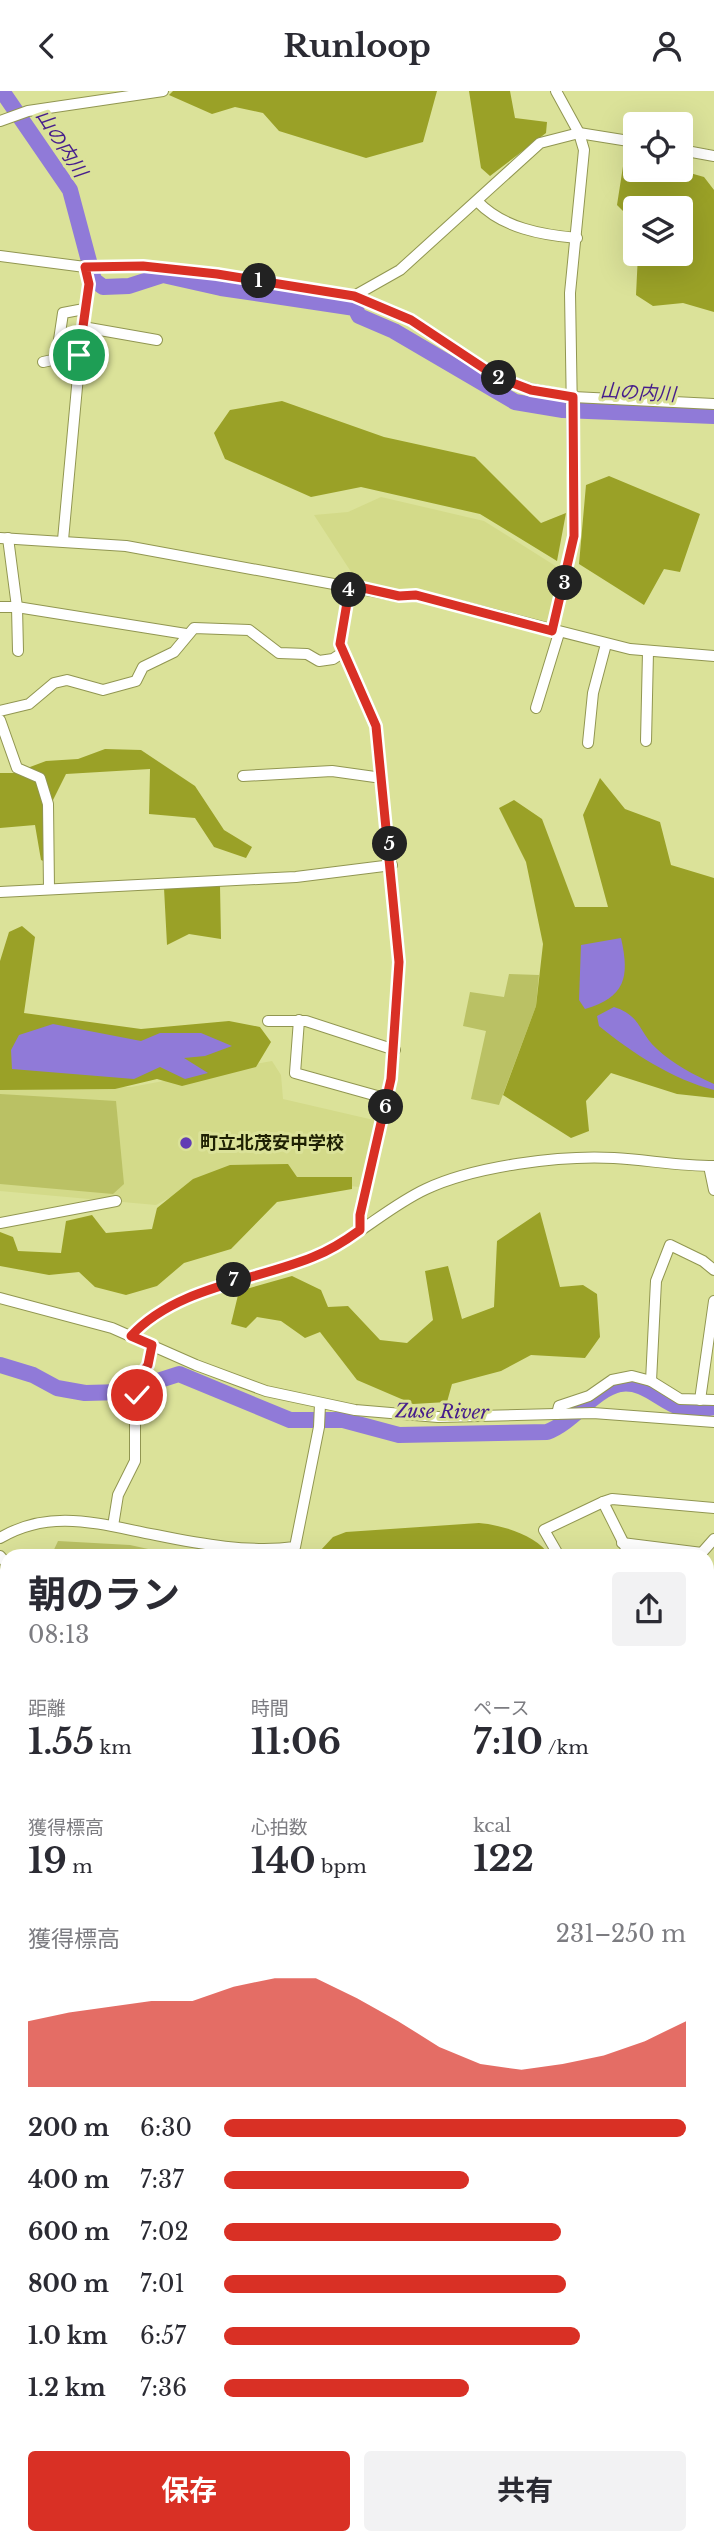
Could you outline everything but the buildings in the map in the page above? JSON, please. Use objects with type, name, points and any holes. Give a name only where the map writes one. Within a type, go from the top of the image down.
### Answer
[{"type":"street","points":[[4,119],[28,111],[163,91]]},
{"type":"street","points":[[536,708],[556,632],[574,536],[569,293],[577,238],[577,196],[584,150],[579,133],[556,91]]},
{"type":"street","points":[[354,296],[400,270],[540,143],[579,133],[623,140]]},
{"type":"street","points":[[693,153],[714,156]]},
{"type":"street","points":[[478,202],[503,221],[549,236],[577,238]]},
{"type":"street","points":[[0,255],[85,267],[143,266],[217,274],[354,296],[411,320],[497,377],[531,390],[573,397],[714,404]]},
{"type":"street","points":[[63,540],[79,355],[89,284],[85,267]]},
{"type":"street","points":[[57,360],[63,313],[85,309]]},
{"type":"street","points":[[83,327],[157,340]]},
{"type":"street","points":[[43,362],[79,355]]},
{"type":"street","points":[[18,651],[18,607],[4,538],[125,546],[399,596],[416,595],[556,632],[648,652],[714,656]]},
{"type":"street","points":[[350,585],[341,627],[342,653],[376,726],[392,865],[399,962],[395,1050],[387,1099],[360,1215],[360,1230]]},
{"type":"street","points":[[0,607],[18,607],[186,634]]},
{"type":"street","points":[[0,711],[29,704],[54,683],[66,680],[103,690],[136,681],[143,667],[174,652],[186,634],[194,628],[249,630],[279,653],[307,654],[319,661],[333,659],[342,653]]},
{"type":"street","points":[[588,743],[593,693],[606,644]]},
{"type":"street","points":[[646,741],[648,652]]},
{"type":"street","points":[[0,720],[17,768],[40,778],[48,804],[49,889]]},
{"type":"street","points":[[243,776],[332,771],[382,778]]},
{"type":"street","points":[[0,892],[296,877],[392,865]]},
{"type":"street","points":[[268,1021],[299,1020],[395,1050]]},
{"type":"street","points":[[299,1020],[295,1073],[387,1099]]},
{"type":"street","points":[[131,1336],[144,1321],[218,1286],[313,1258],[336,1247],[427,1189],[456,1178],[529,1163],[612,1158],[711,1166],[714,1190]]},
{"type":"street","points":[[0,1223],[116,1201]]},
{"type":"street","points":[[651,1381],[656,1282],[670,1245],[704,1261],[714,1270]]},
{"type":"street","points":[[0,1298],[78,1317],[243,1383],[320,1409],[438,1417],[593,1413],[714,1422]]},
{"type":"street","points":[[700,1400],[714,1301]]},
{"type":"street","points":[[113,1526],[118,1495],[135,1461],[135,1383],[148,1365],[152,1345]]},
{"type":"street","points":[[561,1413],[559,1406],[589,1396],[612,1380],[632,1376],[651,1381],[680,1399],[714,1399]]},
{"type":"street","points":[[0,1538],[31,1526],[79,1519],[205,1543],[295,1546],[319,1427],[320,1409]]},
{"type":"street","points":[[555,1549],[544,1529],[603,1501],[612,1499],[714,1508]]},
{"type":"street","points":[[603,1501],[626,1549]]},
{"type":"street","points":[[622,1543],[665,1549]]},
{"type":"shaded area","points":[[173,91],[437,91],[423,142],[366,158],[279,131],[263,113],[235,107],[212,114],[169,95]]},
{"type":"shaded area","points":[[469,91],[510,91],[515,118],[547,122],[546,133],[490,176],[481,168]]},
{"type":"shaded area","points":[[623,166],[623,182],[693,182],[693,174],[704,177],[714,190],[714,312],[683,303],[653,306],[636,295],[637,266],[693,266],[693,196],[623,196],[623,211],[617,205]]},
{"type":"shaded area","points":[[282,401],[384,437],[475,457],[541,523],[566,513],[557,561],[480,514],[361,487],[311,497],[225,459],[214,433],[230,410]]},
{"type":"shaded area","points":[[609,476],[700,514],[680,572],[664,569],[644,605],[579,564],[586,485]]},
{"type":"shaded area","points":[[381,497],[484,521],[565,572],[551,627],[357,581],[314,515],[348,512]]},
{"type":"shaded area","points":[[105,749],[141,750],[195,786],[224,830],[252,847],[246,858],[214,847],[195,818],[149,814],[150,769],[66,774],[51,804],[53,865],[41,860],[35,825],[0,828],[0,773],[14,773],[46,761],[78,759]]},
{"type":"shaded area","points":[[600,778],[625,809],[660,822],[671,865],[714,878],[714,1098],[677,1094],[611,1073],[586,1101],[589,1131],[571,1138],[503,1095],[536,1006],[543,944],[526,862],[499,808],[514,800],[542,819],[575,907],[608,907],[583,815]]},
{"type":"shaded area","points":[[220,886],[221,939],[189,934],[167,945],[164,888]]},
{"type":"shaded area","points":[[22,926],[35,937],[24,1013],[141,1029],[229,1021],[260,1027],[271,1042],[256,1067],[182,1086],[157,1079],[115,1089],[0,1090],[0,961],[9,932]]},
{"type":"shaded area","points":[[621,938],[625,964],[621,984],[609,998],[585,1009],[579,1000],[581,945]]},
{"type":"shaded area","points":[[509,974],[539,975],[536,1006],[499,1105],[471,1099],[486,1031],[463,1026],[470,992],[504,997]]},
{"type":"shaded area","points":[[614,1007],[630,1015],[663,1054],[684,1069],[714,1084],[714,1090],[653,1064],[599,1026],[597,1016]]},
{"type":"shaded area","points":[[53,1024],[141,1041],[160,1033],[201,1033],[232,1046],[205,1056],[184,1058],[208,1073],[185,1079],[160,1067],[134,1079],[12,1069],[11,1050],[19,1035]]},
{"type":"shaded area","name":"町立北茂安中学校","points":[[272,1061],[281,1075],[283,1099],[378,1121],[361,1187],[203,1180],[156,1205],[0,1191],[0,1086],[131,1087]]},
{"type":"shaded area","points":[[0,1094],[116,1101],[124,1184],[113,1194],[0,1184]]},
{"type":"shaded area","points":[[288,1164],[297,1177],[352,1177],[352,1189],[277,1202],[231,1249],[184,1263],[157,1286],[126,1295],[95,1287],[79,1272],[49,1275],[0,1266],[0,1232],[13,1237],[18,1251],[61,1253],[66,1221],[92,1215],[106,1233],[152,1229],[157,1208],[193,1179],[230,1165]]},
{"type":"shaded area","points":[[540,1212],[560,1287],[583,1285],[597,1294],[600,1337],[585,1358],[531,1355],[501,1371],[452,1384],[447,1402],[413,1404],[357,1380],[320,1332],[305,1338],[281,1321],[257,1317],[246,1328],[231,1324],[239,1291],[292,1276],[321,1290],[328,1307],[348,1306],[380,1340],[407,1343],[433,1320],[425,1271],[448,1266],[462,1319],[494,1307],[497,1241]]},
{"type":"shaded area","points":[[479,1523],[518,1532],[544,1549],[322,1549],[333,1537],[346,1532]]},
{"type":"shaded area","points":[[58,1541],[130,1545],[148,1549],[54,1549]]},
{"type":"waterway","name":"山の内川","points":[[2,91],[70,190],[94,280],[103,287],[129,286],[163,275],[221,288],[355,308],[359,316],[394,331],[515,402],[563,410],[714,416]]},
{"type":"waterway","name":"Zuse River","points":[[0,1365],[33,1375],[57,1388],[85,1393],[123,1392],[179,1374],[290,1420],[343,1420],[399,1435],[547,1432],[610,1387],[620,1384],[637,1385],[681,1408],[693,1410],[714,1407]]},
{"type":"place","name":"町立北茂安中学校","points":[[186,1143]]},
{"type":"route","points":[[79,355],[89,284],[85,267],[143,266],[217,274],[354,296],[411,320],[497,377],[531,390],[573,397],[574,536],[567,577],[552,631],[416,595],[399,596],[350,585],[340,644],[376,726],[391,851],[399,962],[391,1079],[360,1215],[360,1230],[336,1247],[313,1258],[232,1280],[144,1321],[131,1336],[152,1345],[148,1365],[135,1383],[137,1395]]}]
